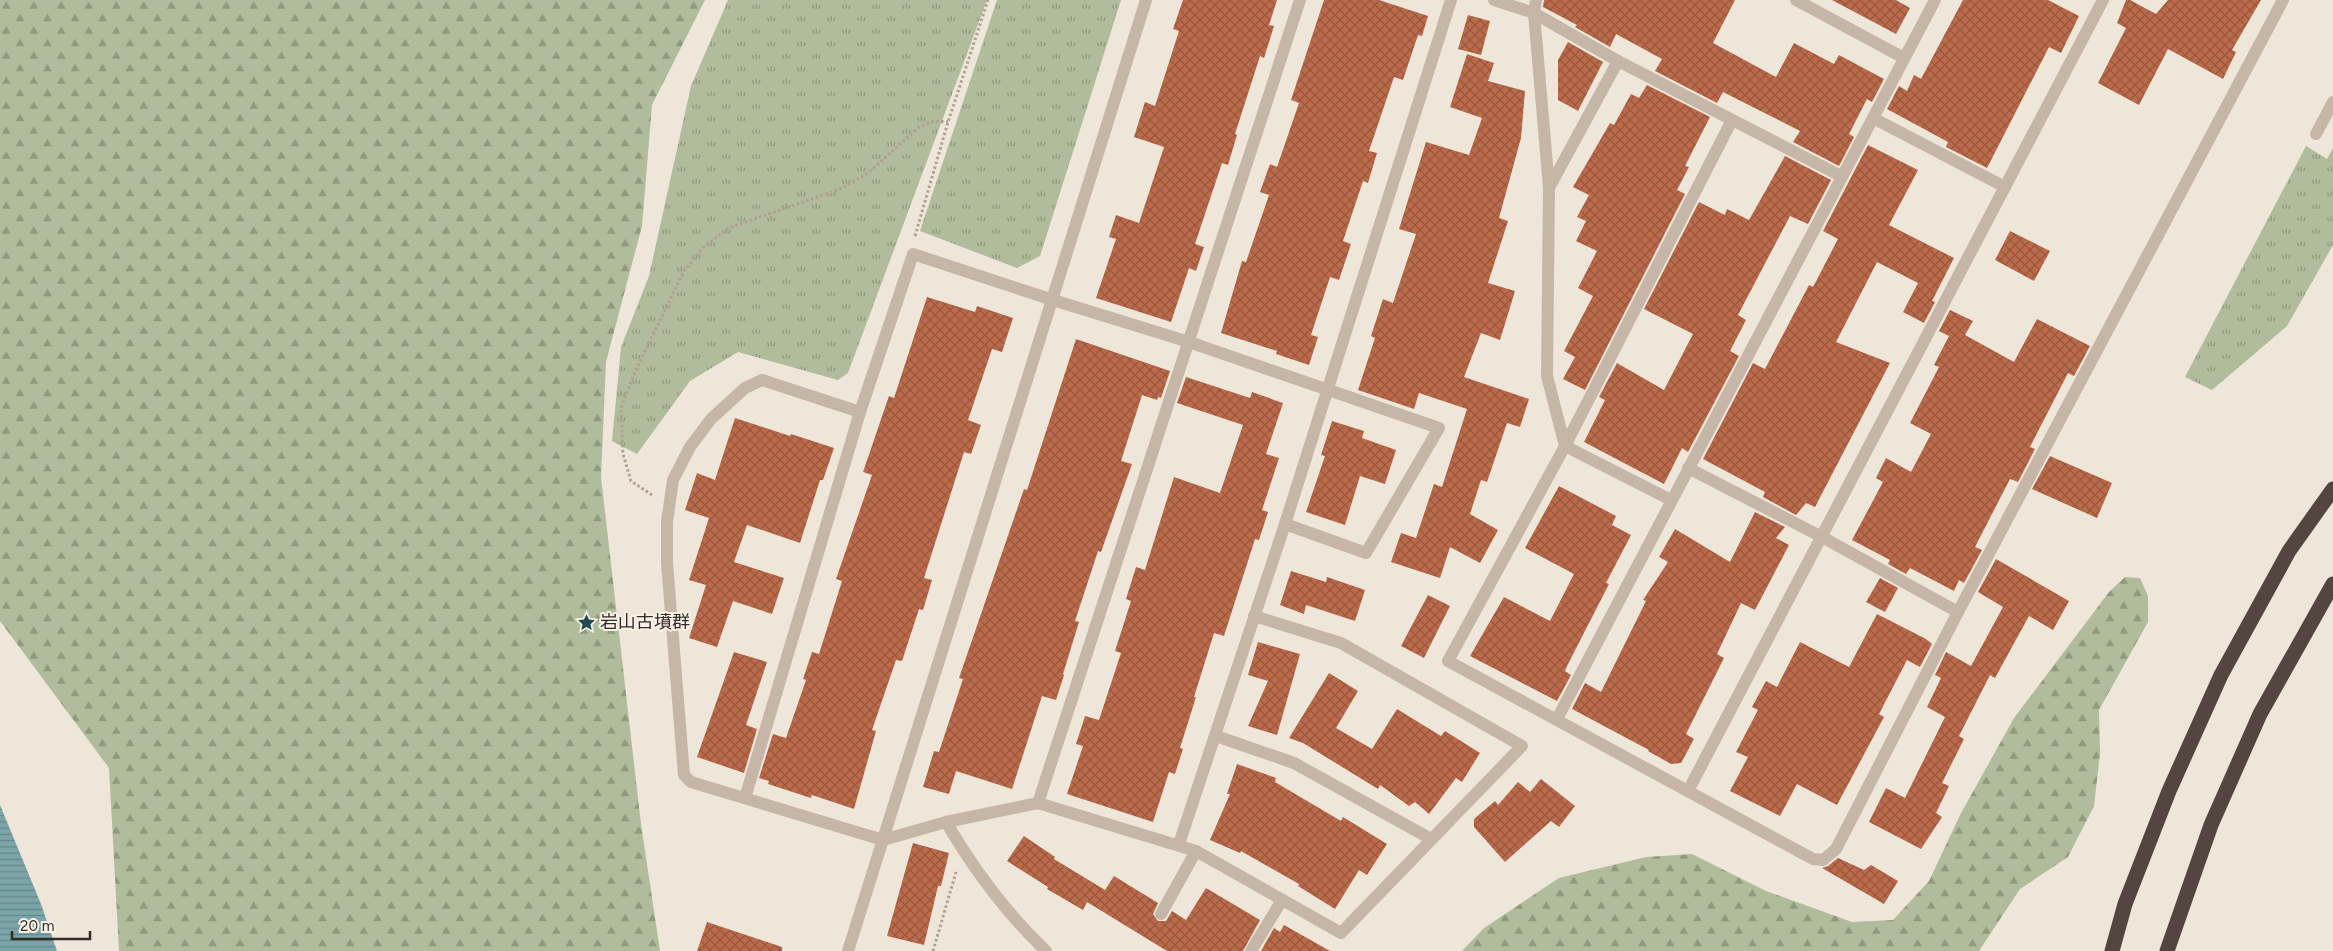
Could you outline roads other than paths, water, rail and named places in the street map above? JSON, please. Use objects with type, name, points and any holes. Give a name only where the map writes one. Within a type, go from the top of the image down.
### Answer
[{"type":"highway","points":[[2112,951],[2125,904],[2169,791],[2221,675],[2289,551],[2333,489]]},
{"type":"highway","points":[[2167,951],[2211,825],[2260,714],[2333,584]]},
{"type":"street","points":[[848,951],[1146,0]]},
{"type":"street","points":[[1038,803],[1300,0]]},
{"type":"street","points":[[1179,844],[1285,524],[1326,389],[1451,0]]},
{"type":"street","points":[[1494,0],[1534,13],[1618,61],[1841,176]]},
{"type":"street","points":[[1536,0],[1534,13],[1548,188],[1546,376],[1565,446],[1670,500]]},
{"type":"street","points":[[1796,0],[1904,58]]},
{"type":"street","points":[[1557,719],[1670,500],[1935,0]]},
{"type":"street","points":[[1688,791],[2103,0]]},
{"type":"street","points":[[1732,120],[1565,446],[1448,661],[1814,859],[1823,860],[1836,849],[1958,612],[2282,0]]},
{"type":"street","points":[[1548,188],[1618,61]]},
{"type":"street","points":[[2316,134],[2333,102]]},
{"type":"street","points":[[1873,118],[2005,187]]},
{"type":"street","points":[[745,798],[860,412],[913,254],[1189,342],[1439,428],[1366,553],[1285,524]]},
{"type":"street","points":[[860,412],[762,380],[745,388],[711,419],[690,447],[673,480],[669,506],[667,563],[684,775],[691,782],[883,840],[946,822],[1038,803],[1179,844],[1196,851],[1341,933],[1522,746],[1341,643],[1254,616]]},
{"type":"street","points":[[1688,468],[1822,537],[1958,612]]},
{"type":"street","points":[[1216,736],[1294,763],[1431,840]]},
{"type":"street","points":[[946,822],[962,850],[989,886],[1046,951]]},
{"type":"street","points":[[1161,914],[1196,851]]},
{"type":"street","points":[[1251,951],[1282,900]]},
{"type":"water","points":[[0,805],[41,904],[57,951],[0,951]]},
{"type":"place","name":"岩山古墳群","points":[[586,622]]}]
